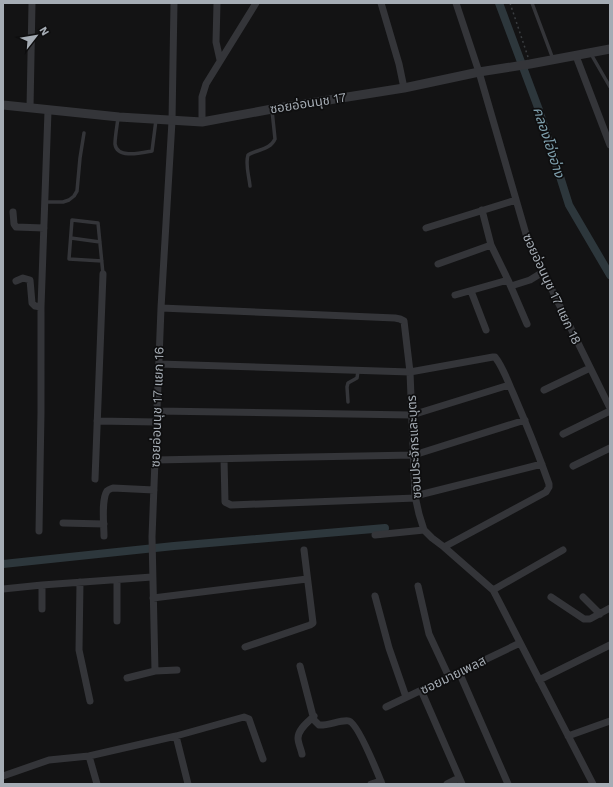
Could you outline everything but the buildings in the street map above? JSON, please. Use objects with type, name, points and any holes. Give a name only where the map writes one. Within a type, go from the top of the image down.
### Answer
[{"type":"street","points":[[30,108],[32,3]]},
{"type":"street","name":"ซอยอ่อนนุช 17 แยก 16","points":[[156,671],[152,537],[161,308],[172,121],[174,3]]},
{"type":"street","points":[[217,3],[216,42],[220,60]]},
{"type":"street","points":[[202,122],[202,97],[206,84],[256,3]]},
{"type":"street","points":[[381,3],[400,64],[404,88]]},
{"type":"street","name":"ซอยอ่อนนุช 17 แยก 18","points":[[456,3],[479,72],[528,241],[610,410]]},
{"type":"street","name":"ซอยอ่อนนุช 17","points":[[3,105],[118,117],[202,122],[272,109],[404,88],[479,72],[610,49]]},
{"type":"street","points":[[576,56],[610,145]]},
{"type":"street","points":[[39,531],[41,307],[48,110]]},
{"type":"street","points":[[426,228],[516,200]]},
{"type":"street","points":[[482,210],[490,245],[510,283],[527,324]]},
{"type":"street","points":[[13,212],[14,224],[16,227],[44,228]]},
{"type":"street","points":[[438,264],[490,245]]},
{"type":"street","points":[[455,295],[530,280],[543,272]]},
{"type":"street","points":[[95,479],[103,274]]},
{"type":"street","points":[[16,281],[23,278],[30,280],[32,303],[41,307]]},
{"type":"street","points":[[471,291],[486,330]]},
{"type":"street","name":"ซอนประจักรและบุตร","points":[[161,308],[398,318],[404,321],[410,372],[416,497],[424,530]]},
{"type":"street","points":[[159,364],[410,372],[495,357],[525,420],[550,487],[546,492],[444,547]]},
{"type":"street","points":[[544,390],[590,368]]},
{"type":"street","points":[[157,411],[412,415],[509,385]]},
{"type":"street","points":[[563,434],[610,410]]},
{"type":"street","points":[[155,460],[414,455],[525,420]]},
{"type":"street","points":[[97,421],[157,422]]},
{"type":"street","points":[[573,466],[610,449]]},
{"type":"street","points":[[224,459],[225,502],[231,505],[416,497],[542,464]]},
{"type":"street","points":[[104,536],[104,504],[106,492],[108,490],[112,488],[154,490]]},
{"type":"street","points":[[64,523],[104,524]]},
{"type":"street","points":[[375,535],[424,530],[493,590],[593,784]]},
{"type":"street","points":[[245,647],[313,623],[304,550]]},
{"type":"street","points":[[493,590],[563,550]]},
{"type":"street","points":[[3,589],[152,577]]},
{"type":"street","points":[[153,598],[307,579]]},
{"type":"street","points":[[117,580],[118,620]]},
{"type":"street","points":[[80,582],[79,650],[90,701]]},
{"type":"street","points":[[42,585],[42,609]]},
{"type":"street","points":[[418,586],[429,634],[449,677]]},
{"type":"street","points":[[375,596],[389,648],[406,697]]},
{"type":"street","points":[[551,597],[584,619],[590,619],[610,608]]},
{"type":"street","points":[[583,597],[600,614]]},
{"type":"street","name":"ซอยมายเพลส","points":[[386,707],[520,643]]},
{"type":"street","points":[[539,680],[610,645]]},
{"type":"street","points":[[300,666],[314,720],[319,725],[351,721],[355,726],[381,783],[371,784]]},
{"type":"street","points":[[127,678],[156,671],[178,670]]},
{"type":"street","points":[[459,672],[508,784]]},
{"type":"street","points":[[421,690],[461,781],[447,784]]},
{"type":"street","points":[[302,754],[298,737],[301,729],[314,716]]},
{"type":"street","points":[[3,776],[48,760],[89,756],[176,736],[244,717],[249,719],[263,760]]},
{"type":"street","points":[[568,736],[610,721]]},
{"type":"street","points":[[176,736],[188,784]]},
{"type":"street","points":[[89,756],[97,784]]},
{"type":"lane","points":[[532,3],[553,60]]},
{"type":"lane","points":[[591,53],[610,87]]},
{"type":"lane","points":[[250,186],[248,155],[267,148],[275,139],[272,109]]},
{"type":"lane","points":[[118,117],[115,144],[117,150],[121,153],[135,154],[152,151],[156,120]]},
{"type":"lane","points":[[45,202],[62,202],[69,200],[77,191],[84,133]]},
{"type":"lane","points":[[102,261],[70,259],[72,220],[98,223],[102,261],[103,274]]},
{"type":"lane","points":[[71,238],[100,242]]},
{"type":"lane","points":[[348,402],[348,383],[357,378],[358,371]]},
{"type":"path","points":[[510,3],[530,64]]},
{"type":"waterway","name":"คลองโอ่งอ่าง","points":[[499,3],[539,110],[569,205],[610,275]]},
{"type":"waterway","points":[[3,564],[174,546],[385,528]]}]
